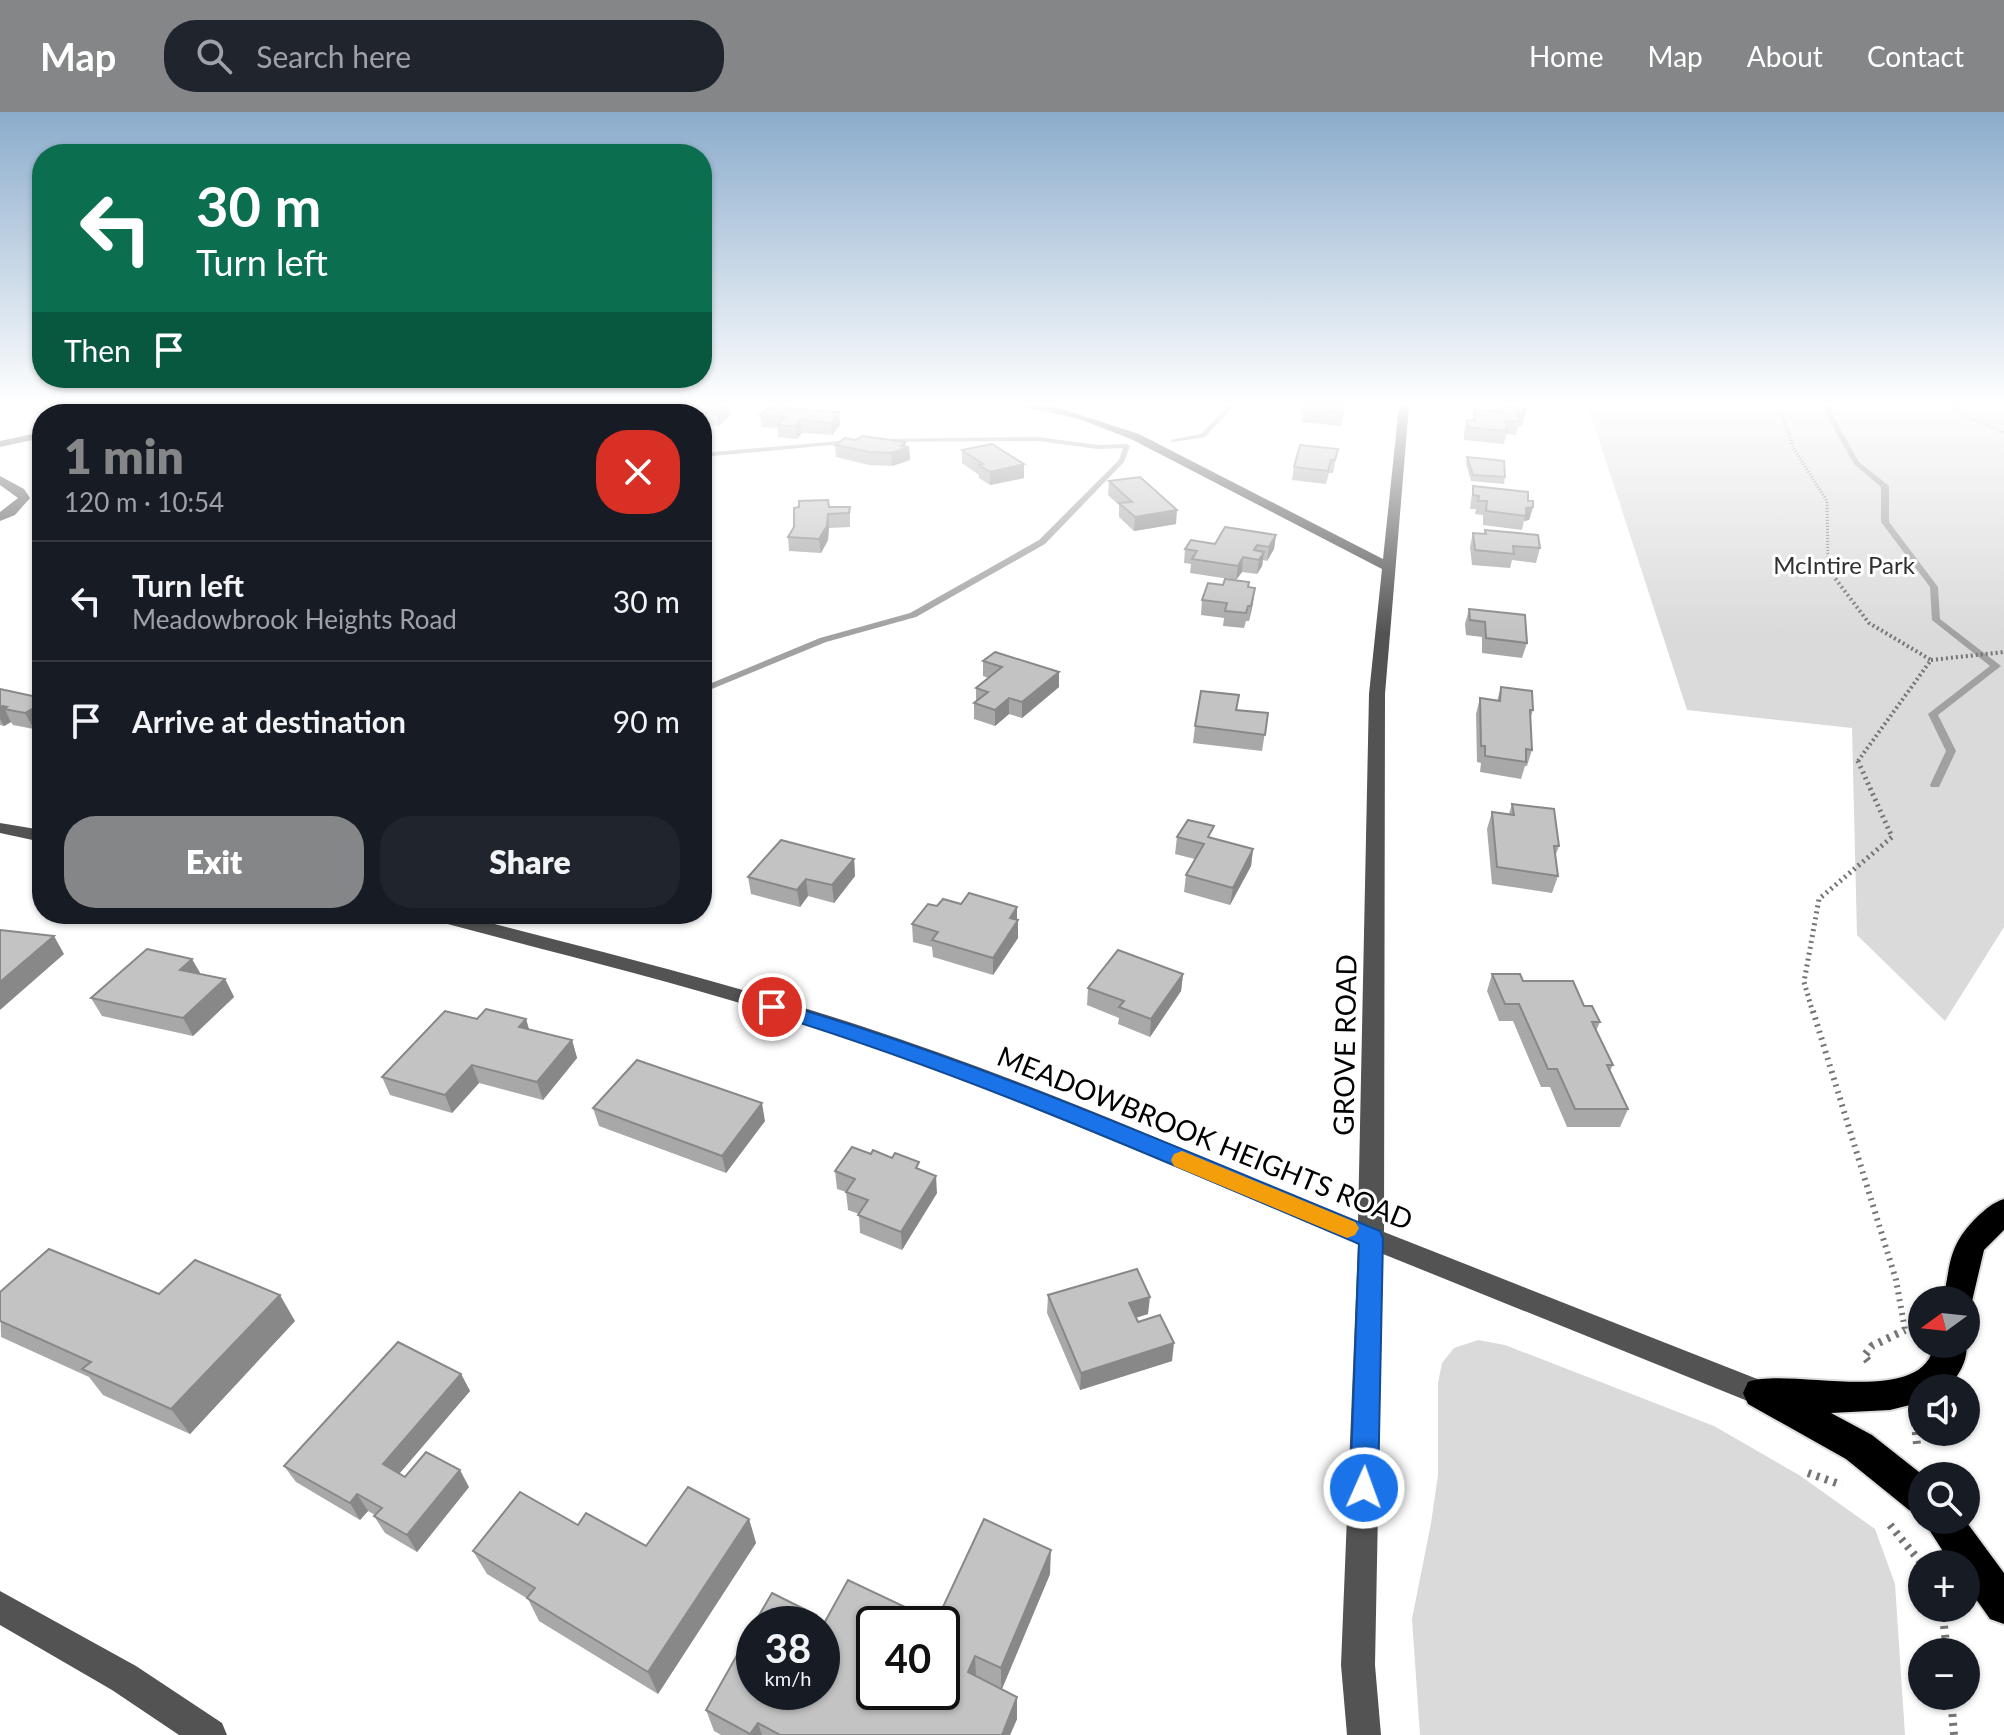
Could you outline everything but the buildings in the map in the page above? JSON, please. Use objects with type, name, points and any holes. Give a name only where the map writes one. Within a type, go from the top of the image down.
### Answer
[{"type":"highway","points":[[1962,1286],[1970,1244],[2004,1211]]},
{"type":"highway","points":[[1760,1393],[1893,1396],[1932,1380],[1947,1364],[1948,1358]]},
{"type":"highway","points":[[1760,1393],[1859,1447],[1908,1486]]},
{"type":"highway","points":[[1952,1534],[2004,1605]]},
{"type":"street","points":[[0,517],[11,512],[24,498],[3,482]]},
{"type":"street","points":[[1219,482],[1387,566]]},
{"type":"street","name":"GROVE ROAD","points":[[1364,1735],[1358,1665],[1377,942],[1377,694],[1396,482]]},
{"type":"street","points":[[0,828],[32,834]]},
{"type":"street","name":"MEADOWBROOK HEIGHTS ROAD","points":[[470,924],[692,983],[851,1031],[1019,1092],[1371,1238],[1760,1393]]},
{"type":"street","points":[[0,1607],[124,1678],[210,1735]]},
{"type":"path","points":[[1815,482],[1827,501],[1828,569],[1869,623],[1931,660],[2004,652]]},
{"type":"path","points":[[1872,1346],[1905,1330],[1896,1280],[1804,982],[1819,899],[1892,837],[1857,759],[1931,660]]},
{"type":"path","points":[[1808,1473],[1830,1479],[1855,1494]]},
{"type":"path","points":[[1878,1513],[1913,1550]]},
{"type":"path","points":[[1952,1710],[1954,1735]]},
{"type":"green space","name":"McIntire Park","points":[[1613,482],[2004,482],[2004,927],[1945,1021],[1857,935],[1852,728],[1687,710]]},
{"type":"green space","points":[[1478,1340],[1505,1345],[1714,1426],[1799,1475],[1875,1529],[1895,1584],[1905,1735],[1420,1735],[1412,1619],[1438,1475],[1438,1383],[1442,1363],[1454,1348]]},
{"type":"waterway","points":[[712,686],[823,640],[913,615],[1042,542],[1102,482]]},
{"type":"waterway","points":[[1880,482],[1885,486],[1885,522],[1934,587],[1936,620],[1996,666],[1933,714],[1951,751],[1935,785]]},
{"type":"slow traffic","points":[[1182,1160],[1347,1228]]},
{"type":"route","points":[[772,1007],[851,1031],[1019,1092],[1371,1238],[1364,1488]]}]
